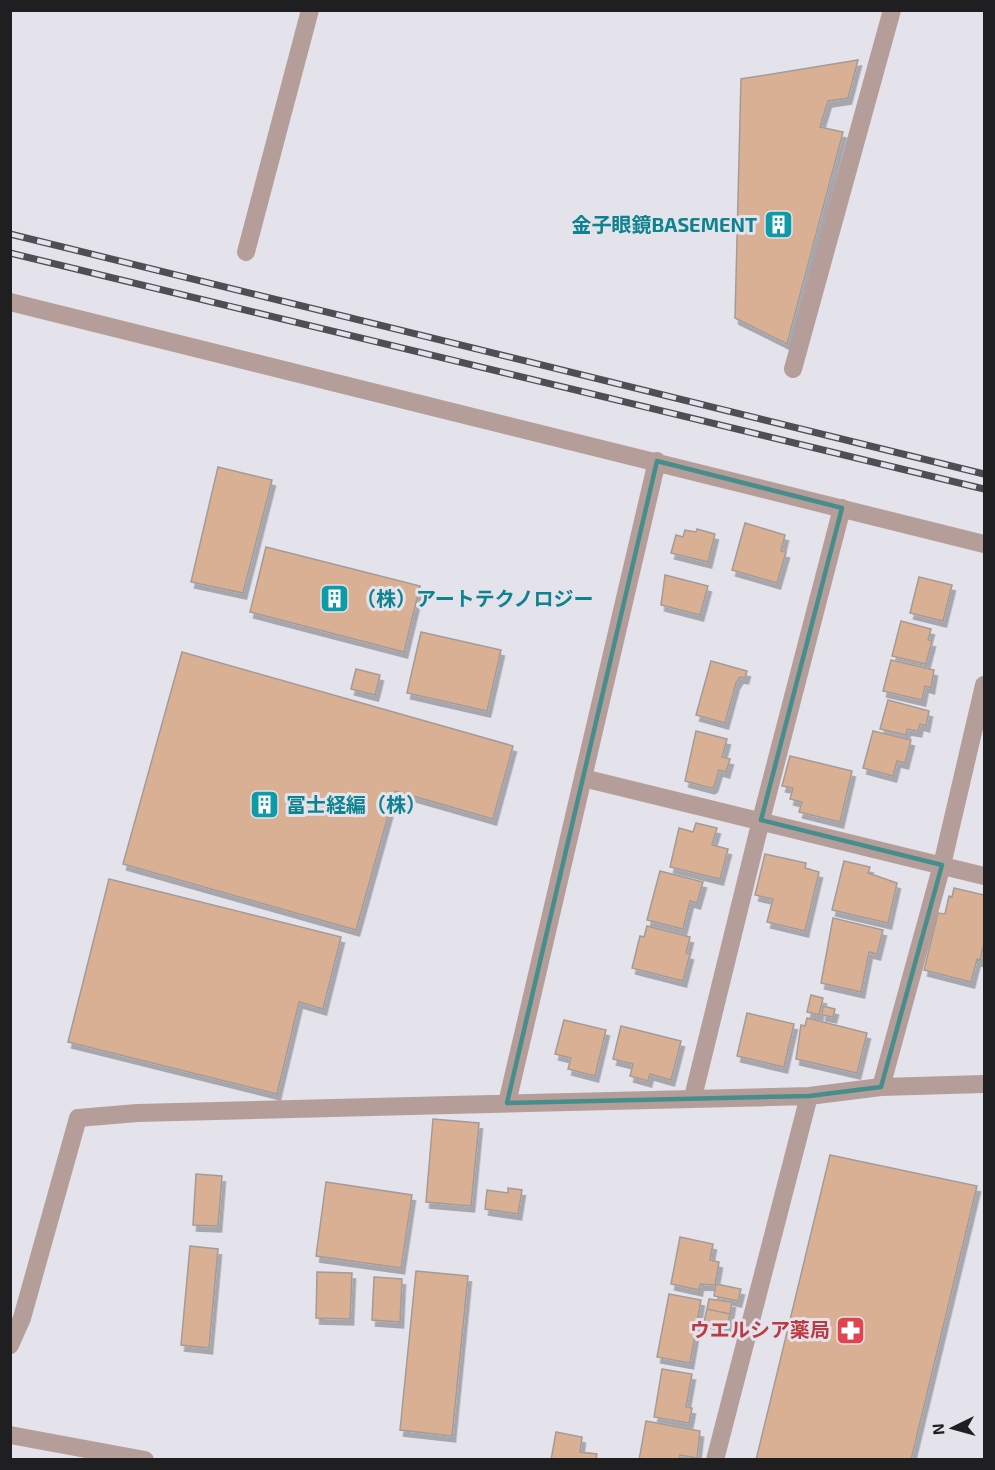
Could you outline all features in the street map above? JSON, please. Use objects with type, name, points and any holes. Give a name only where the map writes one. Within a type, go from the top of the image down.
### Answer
[{"type":"street","points":[[246,252],[310,10]]},
{"type":"street","points":[[793,369],[892,10]]},
{"type":"street","points":[[10,302],[984,544]]},
{"type":"street","points":[[507,1103],[657,461]]},
{"type":"street","points":[[693,1097],[761,820],[842,508]]},
{"type":"street","points":[[881,1087],[942,865],[984,685]]},
{"type":"street","points":[[583,778],[984,876]]},
{"type":"street","points":[[10,1345],[22,1318],[78,1118],[137,1113],[693,1097],[809,1096],[881,1087],[984,1084]]},
{"type":"street","points":[[715,1460],[809,1096]]},
{"type":"street","points":[[10,1435],[145,1460]]},
{"type":"highlighted area","points":[[657,461],[842,508],[761,820],[942,865],[881,1087],[809,1096],[507,1103]]},
{"type":"building","name":"金子眼鏡BASEMENT","points":[[858,60],[848,98],[828,101],[820,127],[843,132],[787,344],[735,318],[741,79]]},
{"type":"building","points":[[218,467],[272,480],[243,593],[191,582]]},
{"type":"building","points":[[745,523],[785,535],[781,551],[786,552],[777,583],[732,570]]},
{"type":"building","points":[[697,529],[715,534],[708,562],[671,553],[676,535],[683,537],[685,530],[696,532]]},
{"type":"building","name":"（株）アートテクノロジー","points":[[266,547],[420,586],[404,652],[250,612]]},
{"type":"building","points":[[665,575],[708,586],[700,615],[661,605]]},
{"type":"building","points":[[919,577],[952,585],[943,621],[910,613]]},
{"type":"building","points":[[901,621],[931,629],[928,640],[932,641],[926,664],[892,656]]},
{"type":"building","points":[[421,632],[501,650],[487,711],[407,693]]},
{"type":"building","name":"冨士経編（株）","points":[[182,652],[513,746],[493,819],[395,791],[356,930],[123,864]]},
{"type":"building","points":[[891,660],[934,670],[931,688],[925,686],[922,700],[883,691]]},
{"type":"building","points":[[711,661],[747,671],[745,678],[740,677],[736,683],[725,723],[696,715]]},
{"type":"building","points":[[356,669],[380,675],[375,695],[351,689]]},
{"type":"building","points":[[888,700],[929,711],[926,726],[920,724],[918,731],[907,729],[906,735],[880,729]]},
{"type":"building","points":[[696,731],[727,739],[722,757],[730,759],[726,772],[719,770],[714,786],[711,788],[685,781]]},
{"type":"building","points":[[873,731],[911,740],[905,763],[897,761],[893,776],[863,768]]},
{"type":"building","points":[[790,756],[852,771],[840,822],[799,812],[802,802],[790,799],[793,788],[782,786]]},
{"type":"building","points":[[696,823],[717,828],[712,845],[728,849],[720,879],[670,867],[679,828],[693,832]]},
{"type":"building","points":[[765,854],[806,863],[805,868],[819,872],[805,931],[767,922],[773,899],[755,895]]},
{"type":"building","points":[[844,861],[870,867],[868,873],[897,883],[888,923],[832,910]]},
{"type":"building","points":[[660,871],[703,882],[697,903],[690,901],[683,929],[647,920]]},
{"type":"building","points":[[109,879],[341,937],[323,1009],[299,1002],[277,1094],[68,1042]]},
{"type":"building","points":[[954,888],[984,895],[984,943],[971,982],[924,970],[938,913],[945,914],[949,896],[952,897]]},
{"type":"building","points":[[833,918],[883,930],[877,954],[869,952],[861,992],[821,983]]},
{"type":"building","points":[[647,926],[690,937],[686,953],[690,954],[683,981],[632,968],[640,936],[644,937]]},
{"type":"building","points":[[811,995],[823,998],[819,1015],[807,1012]]},
{"type":"building","points":[[823,1006],[835,1009],[833,1017],[822,1015]]},
{"type":"building","points":[[747,1013],[794,1024],[784,1067],[737,1056]]},
{"type":"building","points":[[807,1018],[867,1033],[857,1073],[796,1059],[801,1025],[805,1026]]},
{"type":"building","points":[[564,1020],[606,1030],[595,1076],[568,1069],[571,1058],[555,1054]]},
{"type":"building","points":[[621,1026],[681,1041],[671,1080],[650,1074],[648,1081],[630,1076],[633,1064],[613,1059]]},
{"type":"building","points":[[433,1119],[479,1123],[471,1206],[426,1202]]},
{"type":"building","points":[[830,1155],[977,1186],[911,1460],[756,1460]]},
{"type":"building","points":[[196,1174],[222,1176],[218,1226],[193,1225]]},
{"type":"building","points":[[326,1182],[412,1195],[401,1268],[316,1256]]},
{"type":"building","points":[[508,1188],[522,1190],[518,1214],[485,1209],[487,1190],[508,1193]]},
{"type":"building","points":[[680,1237],[713,1244],[710,1260],[719,1262],[715,1285],[700,1284],[699,1290],[671,1284]]},
{"type":"building","points":[[190,1246],[218,1249],[209,1348],[181,1345]]},
{"type":"building","points":[[416,1271],[468,1276],[452,1436],[400,1430]]},
{"type":"building","points":[[317,1272],[352,1273],[350,1319],[316,1318]]},
{"type":"building","points":[[374,1277],[402,1279],[400,1322],[372,1320]]},
{"type":"building","points":[[716,1284],[741,1289],[738,1301],[714,1296]]},
{"type":"building","points":[[669,1294],[701,1300],[690,1363],[657,1357]]},
{"type":"building","points":[[709,1299],[732,1302],[730,1314],[707,1309]]},
{"type":"building","points":[[707,1309],[730,1314],[727,1326],[704,1322]]},
{"type":"building","points":[[662,1369],[692,1374],[686,1407],[692,1408],[689,1423],[654,1417]]},
{"type":"building","points":[[646,1421],[700,1431],[697,1458],[680,1455],[679,1460],[639,1460]]},
{"type":"building","points":[[556,1432],[582,1437],[580,1452],[597,1454],[596,1460],[551,1460]]},
{"type":"railway","points":[[10,234],[984,474]]},
{"type":"railway","points":[[10,253],[984,489]]},
{"type":"place","name":"金子眼鏡BASEMENT","points":[[778,225]]},
{"type":"place","name":"（株）アートテクノロジー","points":[[335,599]]},
{"type":"place","name":"冨士経編（株）","points":[[265,805]]},
{"type":"place","name":"ウエルシア薬局","points":[[851,1330]]}]
